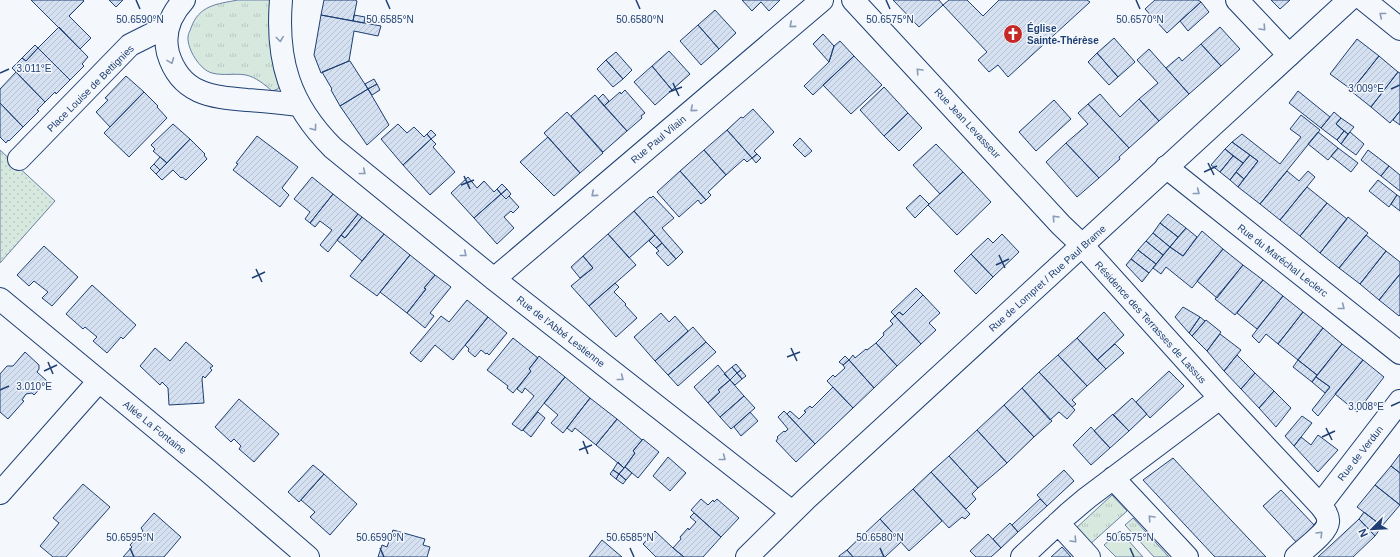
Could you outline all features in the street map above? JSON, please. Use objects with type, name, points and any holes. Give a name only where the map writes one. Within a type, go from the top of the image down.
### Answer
[{"type":"street","points":[[184,0],[173,15],[168,26],[168,50],[171,62],[177,73],[195,90],[221,98],[299,105],[288,78],[281,47],[281,0]]},
{"type":"street","name":"Rue Paul Vilain","points":[[494,279],[822,0]]},
{"type":"street","name":"Rue Jean Levasseur","points":[[853,0],[1082,246]]},
{"type":"street","points":[[1237,0],[1289,55]]},
{"type":"street","name":"Rue de Lompret / Rue Paul Brame","points":[[747,557],[792,512],[1349,0]]},
{"type":"street","points":[[1364,0],[1400,30]]},
{"type":"street","name":"Place Louise de Bettignies","points":[[19,159],[130,45],[168,26]]},
{"type":"street","name":"Rue de l'Abbé Lestienne","points":[[299,105],[317,132],[332,148],[494,279],[792,512]]},
{"type":"street","name":"Rue du Maréchal Leclerc","points":[[1166,167],[1400,353]]},
{"type":"street","name":"Résidence des Terrasses de Lassus","points":[[1082,246],[1220,398],[1320,505],[1328,516],[1328,524],[1323,532],[1296,557]]},
{"type":"street","name":"Allée La Fontaine","points":[[0,299],[208,471],[308,557]]},
{"type":"street","points":[[0,493],[99,381]]},
{"type":"street","points":[[1022,557],[1073,510],[1220,398]]},
{"type":"street","name":"Rue de Verdun","points":[[1320,505],[1400,401]]},
{"type":"street","points":[[1114,478],[1188,557]]},
{"type":"street","points":[[1058,523],[1089,557]]},
{"type":"green space","points":[[238,0],[273,0],[281,83],[278,89],[272,91],[257,79],[250,76],[220,74],[207,71],[192,53],[188,42],[188,36],[194,20],[199,14],[210,7]]},
{"type":"green space","points":[[0,150],[55,201],[0,263]]},
{"type":"green space","points":[[1112,495],[1127,511],[1088,546],[1074,530]]},
{"type":"green space","points":[[1133,518],[1169,557],[1154,557],[1125,525]]},
{"type":"green space","points":[[1120,531],[1143,557],[1116,557],[1104,545]]},
{"type":"building","points":[[31,0],[83,0],[84,1],[69,16],[91,38],[80,49]]},
{"type":"building","points":[[109,0],[123,0],[116,7]]},
{"type":"building","points":[[324,0],[357,1],[353,21],[321,15]]},
{"type":"building","points":[[742,0],[780,0],[769,11],[761,2],[752,11]]},
{"type":"building","points":[[893,0],[939,0],[943,5],[919,27]]},
{"type":"building","name":"Église Sainte-Thérèse","points":[[949,0],[967,0],[983,16],[999,0],[1087,0],[1090,2],[1008,77],[998,65],[989,72],[978,60],[987,52],[943,5]]},
{"type":"building","points":[[1155,0],[1198,0],[1201,2],[1167,33],[1145,9]]},
{"type":"building","points":[[1271,0],[1290,0],[1280,9]]},
{"type":"building","points":[[1201,2],[1209,12],[1188,31],[1180,21]]},
{"type":"building","points":[[715,10],[736,33],[719,49],[698,25]]},
{"type":"building","points":[[321,15],[381,26],[378,36],[354,31],[349,61],[321,73],[314,55]]},
{"type":"building","points":[[354,15],[365,17],[364,23],[353,21]]},
{"type":"building","points":[[698,25],[719,49],[701,65],[680,41]]},
{"type":"building","points":[[59,27],[88,57],[82,64],[84,66],[70,80],[38,48]]},
{"type":"building","points":[[1220,27],[1240,49],[1221,66],[1201,44]]},
{"type":"building","points":[[823,34],[834,46],[829,62],[813,44]]},
{"type":"building","points":[[1114,38],[1135,62],[1118,77],[1097,53]]},
{"type":"building","points":[[1357,39],[1379,56],[1352,90],[1330,74]]},
{"type":"building","points":[[840,41],[854,56],[813,95],[804,86],[829,62],[834,46]]},
{"type":"building","points":[[1201,44],[1221,66],[1189,94],[1166,68],[1179,57],[1182,61]]},
{"type":"building","points":[[35,45],[38,48],[26,61],[22,58]]},
{"type":"building","points":[[38,48],[70,80],[56,94],[55,92],[45,102],[12,68],[22,58],[26,61]]},
{"type":"building","points":[[1149,49],[1189,94],[1159,121],[1139,99],[1158,83],[1137,60]]},
{"type":"building","points":[[669,51],[690,74],[672,90],[652,66]]},
{"type":"building","points":[[616,52],[632,70],[623,79],[606,60]]},
{"type":"building","points":[[1097,53],[1118,77],[1109,85],[1088,62]]},
{"type":"building","points":[[854,56],[882,85],[851,114],[823,85]]},
{"type":"building","points":[[1379,56],[1398,72],[1371,107],[1351,91]]},
{"type":"building","points":[[606,60],[623,79],[613,87],[597,69]]},
{"type":"building","points":[[349,61],[368,89],[340,106],[322,72]]},
{"type":"building","points":[[652,66],[672,90],[655,105],[634,82]]},
{"type":"building","points":[[16,72],[45,102],[37,110],[39,111],[23,127],[0,103],[0,89]]},
{"type":"building","points":[[1398,72],[1400,73],[1400,111],[1390,123],[1371,107]]},
{"type":"building","points":[[126,76],[144,92],[110,127],[96,112],[108,100],[105,98]]},
{"type":"building","points":[[374,79],[377,84],[368,89],[365,84]]},
{"type":"building","points":[[377,84],[380,90],[372,95],[368,89]]},
{"type":"building","points":[[884,87],[908,113],[884,136],[860,110]]},
{"type":"building","points":[[368,89],[389,125],[367,145],[340,106]]},
{"type":"building","points":[[625,90],[645,113],[641,116],[642,118],[627,131],[604,106],[620,92],[621,94]]},
{"type":"building","points":[[1298,91],[1330,117],[1321,128],[1289,103]]},
{"type":"building","points":[[144,92],[158,106],[157,107],[167,118],[129,157],[104,133]]},
{"type":"building","points":[[603,94],[609,101],[604,106],[598,99]]},
{"type":"building","points":[[1100,94],[1120,117],[1139,99],[1159,121],[1129,148],[1088,104]]},
{"type":"building","points":[[595,95],[627,131],[603,152],[571,116]]},
{"type":"building","points":[[1054,100],[1071,119],[1036,151],[1019,132]]},
{"type":"building","points":[[0,103],[23,127],[6,143],[0,137]]},
{"type":"building","points":[[1088,104],[1129,148],[1119,157],[1120,159],[1099,178],[1066,143],[1088,124],[1078,113]]},
{"type":"building","points":[[753,109],[774,132],[754,151],[757,154],[752,158],[727,130],[741,117],[743,118]]},
{"type":"building","points":[[1400,111],[1400,125],[1393,120]]},
{"type":"building","points":[[567,112],[603,153],[580,173],[544,133]]},
{"type":"building","points":[[1334,112],[1341,118],[1336,124],[1344,131],[1337,140],[1321,128]]},
{"type":"building","points":[[908,113],[922,128],[899,151],[884,136]]},
{"type":"building","points":[[1301,115],[1320,130],[1260,204],[1238,187],[1258,161],[1232,142],[1242,134],[1280,164],[1301,137],[1290,129]]},
{"type":"building","points":[[1341,118],[1354,127],[1348,134],[1336,124]]},
{"type":"building","points":[[173,124],[190,139],[167,163],[153,151],[155,149],[151,145]]},
{"type":"building","points":[[398,124],[407,133],[414,127],[424,137],[427,134],[431,139],[403,165],[381,139]]},
{"type":"building","points":[[431,130],[436,135],[431,139],[427,134]]},
{"type":"building","points":[[727,130],[752,158],[747,162],[744,159],[726,175],[704,150]]},
{"type":"building","points":[[1344,131],[1348,134],[1341,144],[1337,140]]},
{"type":"building","points":[[1318,132],[1338,148],[1328,160],[1308,144]]},
{"type":"building","points":[[1350,132],[1364,144],[1356,155],[1341,144]]},
{"type":"building","points":[[257,136],[298,167],[282,188],[289,195],[280,207],[233,170],[238,164],[236,163]]},
{"type":"building","points":[[548,137],[580,173],[554,196],[520,162]]},
{"type":"building","points":[[800,138],[812,151],[805,157],[793,145]]},
{"type":"building","points":[[190,139],[205,154],[204,155],[207,159],[186,180],[182,177],[181,178],[173,170],[162,180],[156,174]]},
{"type":"building","points":[[431,139],[436,144],[433,147],[455,172],[430,195],[403,165]]},
{"type":"building","points":[[1232,142],[1250,155],[1243,163],[1225,149]]},
{"type":"building","points":[[1066,143],[1099,178],[1077,197],[1046,162]]},
{"type":"building","points":[[936,144],[963,172],[940,194],[913,165]]},
{"type":"building","points":[[1338,148],[1358,163],[1351,172],[1331,156]]},
{"type":"building","points":[[1225,149],[1233,156],[1220,172],[1211,165]]},
{"type":"building","points":[[704,150],[726,175],[708,192],[711,195],[706,200],[680,171]]},
{"type":"building","points":[[1368,150],[1389,166],[1381,176],[1361,160]]},
{"type":"building","points":[[757,154],[761,158],[756,163],[752,158]]},
{"type":"building","points":[[1250,155],[1258,161],[1244,179],[1236,172]]},
{"type":"building","points":[[1233,156],[1243,163],[1230,180],[1220,172]]},
{"type":"building","points":[[160,157],[167,163],[160,170],[154,164]]},
{"type":"building","points":[[154,164],[160,170],[156,174],[150,168]]},
{"type":"building","points":[[1389,166],[1400,175],[1400,191],[1381,176]]},
{"type":"building","points":[[680,171],[706,200],[701,204],[698,200],[679,217],[657,192]]},
{"type":"building","points":[[1287,171],[1299,181],[1308,171],[1315,177],[1280,220],[1260,204]]},
{"type":"building","points":[[963,172],[991,202],[957,235],[928,205]]},
{"type":"building","points":[[1236,172],[1244,179],[1238,187],[1230,180]]},
{"type":"building","points":[[312,177],[333,194],[310,223],[305,219],[310,212],[294,199]]},
{"type":"building","points":[[468,177],[477,188],[484,181],[494,192],[497,189],[501,194],[474,218],[451,193]]},
{"type":"building","points":[[1378,180],[1397,195],[1389,207],[1369,191]]},
{"type":"building","points":[[502,184],[507,189],[501,194],[497,189]]},
{"type":"building","points":[[1307,187],[1327,203],[1300,236],[1280,220]]},
{"type":"building","points":[[507,189],[511,194],[506,199],[501,194]]},
{"type":"building","points":[[333,194],[358,214],[328,252],[320,245],[332,230],[320,221],[315,227],[310,223]]},
{"type":"building","points":[[501,194],[506,199],[509,196],[519,207],[513,213],[511,211],[504,217],[514,228],[497,244],[474,218]]},
{"type":"building","points":[[920,195],[929,204],[915,218],[906,208]]},
{"type":"building","points":[[1397,195],[1400,197],[1400,211],[1391,204]]},
{"type":"building","points":[[653,196],[674,218],[662,228],[683,252],[676,259],[634,211]]},
{"type":"building","points":[[1327,203],[1347,219],[1320,253],[1300,236]]},
{"type":"building","points":[[634,211],[655,235],[629,258],[608,234]]},
{"type":"building","points":[[358,214],[362,217],[345,238],[341,235]]},
{"type":"building","points":[[1168,214],[1186,228],[1178,237],[1160,223]]},
{"type":"building","points":[[362,217],[384,234],[362,261],[337,240],[341,235],[345,238]]},
{"type":"building","points":[[1348,217],[1368,233],[1339,268],[1320,253]]},
{"type":"building","points":[[1160,223],[1178,237],[1170,247],[1153,233]]},
{"type":"building","points":[[1186,228],[1197,237],[1183,256],[1170,247]]},
{"type":"building","points":[[1202,231],[1223,249],[1192,288],[1166,267],[1161,274],[1153,268],[1170,247],[1183,256]]},
{"type":"building","points":[[1153,233],[1170,247],[1163,255],[1146,241]]},
{"type":"building","points":[[384,234],[410,255],[377,296],[350,276]]},
{"type":"building","points":[[608,234],[636,265],[589,306],[571,286],[593,268],[583,256]]},
{"type":"building","points":[[1002,234],[1019,252],[993,277],[971,254],[988,238],[993,243]]},
{"type":"building","points":[[655,235],[662,243],[656,248],[649,241]]},
{"type":"building","points":[[1366,235],[1386,251],[1360,284],[1339,268]]},
{"type":"building","points":[[1146,241],[1163,255],[1156,264],[1138,250]]},
{"type":"building","points":[[662,243],[676,259],[668,266],[656,253],[659,251],[656,248]]},
{"type":"building","points":[[44,246],[78,277],[52,306],[42,298],[48,292],[34,281],[29,286],[17,275]]},
{"type":"building","points":[[1223,249],[1243,265],[1217,298],[1197,281]]},
{"type":"building","points":[[1138,250],[1156,264],[1149,273],[1131,259]]},
{"type":"building","points":[[1386,251],[1400,262],[1400,274],[1379,300],[1360,284]]},
{"type":"building","points":[[971,254],[993,277],[976,294],[954,271]]},
{"type":"building","points":[[410,255],[435,275],[407,313],[380,292]]},
{"type":"building","points":[[583,256],[593,268],[580,278],[571,267]]},
{"type":"building","points":[[1131,259],[1149,273],[1142,282],[1126,265]]},
{"type":"building","points":[[1243,265],[1263,280],[1235,315],[1215,299]]},
{"type":"building","points":[[1400,274],[1400,315],[1399,316],[1379,300]]},
{"type":"building","points":[[435,275],[451,287],[430,313],[434,316],[425,328],[407,313]]},
{"type":"building","points":[[1263,280],[1283,296],[1257,329],[1237,313]]},
{"type":"building","points":[[615,283],[619,287],[614,292],[637,318],[616,337],[589,306]]},
{"type":"building","points":[[92,285],[136,325],[123,339],[121,337],[107,353],[93,341],[97,337],[85,327],[83,329],[66,314]]},
{"type":"building","points":[[916,288],[923,295],[903,315],[899,312],[895,316],[891,312]]},
{"type":"building","points":[[923,295],[940,313],[929,323],[936,330],[921,344],[895,316],[899,312],[903,315]]},
{"type":"building","points":[[1283,296],[1303,312],[1278,344],[1266,334],[1259,343],[1252,336]]},
{"type":"building","points":[[467,300],[488,317],[453,360],[435,345],[421,362],[410,353],[441,316],[449,322]]},
{"type":"building","points":[[1183,307],[1200,317],[1189,333],[1175,317]]},
{"type":"building","points":[[1104,312],[1124,335],[1097,360],[1077,338]]},
{"type":"building","points":[[1303,312],[1323,328],[1298,360],[1278,344]]},
{"type":"building","points":[[661,313],[669,322],[675,316],[688,331],[655,361],[634,337]]},
{"type":"building","points":[[895,316],[921,344],[897,366],[876,343],[884,335],[883,333],[893,324],[890,321]]},
{"type":"building","points":[[488,317],[507,333],[489,355],[481,350],[475,357],[468,351],[469,349],[465,345]]},
{"type":"building","points":[[1200,317],[1205,321],[1192,336],[1189,333]]},
{"type":"building","points":[[1206,320],[1221,332],[1207,351],[1192,336]]},
{"type":"building","points":[[693,327],[706,342],[668,375],[655,361]]},
{"type":"building","points":[[1323,328],[1342,344],[1317,375],[1298,360]]},
{"type":"building","points":[[1220,334],[1241,350],[1224,371],[1207,351]]},
{"type":"building","points":[[513,338],[538,358],[529,369],[531,371],[513,393],[507,388],[508,386],[487,370]]},
{"type":"building","points":[[1077,338],[1106,369],[1087,386],[1058,355]]},
{"type":"building","points":[[186,342],[213,366],[210,368],[212,370],[205,378],[203,376],[202,379],[204,403],[169,405],[168,388],[162,382],[160,385],[140,366],[155,348],[170,361]]},
{"type":"building","points":[[706,342],[716,352],[678,386],[668,375]]},
{"type":"building","points":[[876,343],[897,366],[874,388],[849,360],[853,355],[855,358]]},
{"type":"building","points":[[1115,344],[1124,353],[1106,369],[1097,360]]},
{"type":"building","points":[[1342,344],[1363,360],[1318,416],[1312,410],[1330,387],[1316,377]]},
{"type":"building","points":[[25,352],[39,365],[37,372],[47,381],[34,395],[32,393],[26,394],[22,400],[24,401],[8,419],[0,412],[0,374],[7,366],[13,366]]},
{"type":"building","points":[[1058,355],[1087,386],[1072,400],[1076,404],[1072,407],[1039,372]]},
{"type":"building","points":[[1237,355],[1255,373],[1241,389],[1224,371]]},
{"type":"building","points":[[539,356],[565,377],[522,431],[512,424],[534,396],[525,388],[522,393],[517,389],[531,371],[529,369]]},
{"type":"building","points":[[845,356],[849,360],[843,365],[839,362]]},
{"type":"building","points":[[849,360],[874,388],[853,408],[827,381],[833,375],[835,377],[845,368],[843,365]]},
{"type":"building","points":[[1298,360],[1317,375],[1312,382],[1293,367]]},
{"type":"building","points":[[1363,360],[1384,377],[1357,412],[1335,394]]},
{"type":"building","points":[[736,364],[741,370],[737,373],[732,367]]},
{"type":"building","points":[[718,365],[730,380],[718,390],[720,392],[708,403],[694,387]]},
{"type":"building","points":[[732,367],[737,373],[730,380],[724,374]]},
{"type":"building","points":[[741,370],[746,376],[742,379],[737,373]]},
{"type":"building","points":[[1169,371],[1184,386],[1150,418],[1136,402]]},
{"type":"building","points":[[1039,372],[1075,410],[1067,419],[1059,412],[1050,420],[1022,388]]},
{"type":"building","points":[[737,373],[742,379],[735,385],[730,380]]},
{"type":"building","points":[[1255,373],[1274,391],[1259,408],[1241,389]]},
{"type":"building","points":[[565,377],[590,398],[563,433],[551,423],[558,415],[544,403]]},
{"type":"building","points":[[1316,377],[1330,387],[1325,393],[1312,382]]},
{"type":"building","points":[[730,380],[744,396],[720,417],[708,403],[720,392],[718,390]]},
{"type":"building","points":[[833,387],[853,408],[815,444],[787,414],[790,411],[799,419],[806,412],[804,411],[810,406],[812,408]]},
{"type":"building","points":[[1022,388],[1052,421],[1034,437],[1004,405]]},
{"type":"building","points":[[1274,391],[1291,408],[1276,427],[1259,408]]},
{"type":"building","points":[[744,396],[755,408],[731,429],[720,417]]},
{"type":"building","points":[[590,398],[617,419],[596,445],[575,428],[572,432],[567,428]]},
{"type":"building","points":[[1132,398],[1147,414],[1129,431],[1113,415]]},
{"type":"building","points":[[239,399],[279,434],[254,462],[239,449],[241,446],[234,439],[231,442],[215,427]]},
{"type":"building","points":[[1004,405],[1034,437],[1007,463],[977,430]]},
{"type":"building","points":[[784,411],[815,444],[796,462],[776,441],[778,438],[777,437],[788,429],[778,417]]},
{"type":"building","points":[[538,412],[545,418],[531,437],[523,430]]},
{"type":"building","points":[[750,412],[758,421],[741,436],[734,427]]},
{"type":"building","points":[[1113,414],[1129,431],[1110,448],[1094,431]]},
{"type":"building","points":[[1302,416],[1312,423],[1294,446],[1285,436]]},
{"type":"building","points":[[617,419],[642,440],[633,451],[635,453],[624,468],[596,445]]},
{"type":"building","points":[[1091,427],[1110,448],[1091,465],[1073,445]]},
{"type":"building","points":[[977,430],[1007,463],[978,488],[949,456]]},
{"type":"building","points":[[1318,435],[1338,450],[1318,472],[1294,446],[1301,437],[1311,445]]},
{"type":"building","points":[[643,439],[659,452],[638,478],[625,467],[635,453],[633,451]]},
{"type":"building","points":[[1400,454],[1400,473],[1391,466]]},
{"type":"building","points":[[949,456],[978,488],[972,494],[976,499],[966,509],[931,472]]},
{"type":"building","points":[[668,457],[686,473],[670,491],[653,476]]},
{"type":"building","points":[[1173,458],[1266,557],[1215,557],[1143,480]]},
{"type":"building","points":[[618,462],[624,468],[619,474],[613,470]]},
{"type":"building","points":[[313,465],[324,474],[299,502],[288,492]]},
{"type":"building","points":[[1391,466],[1400,473],[1400,505],[1375,485]]},
{"type":"building","points":[[625,467],[632,473],[626,480],[619,474]]},
{"type":"building","points":[[613,470],[619,474],[616,479],[610,474]]},
{"type":"building","points":[[1064,470],[1074,481],[1047,506],[1037,495]]},
{"type":"building","points":[[931,472],[970,514],[965,519],[962,517],[949,528],[913,489]]},
{"type":"building","points":[[324,474],[357,504],[330,535],[310,517],[315,512],[301,500]]},
{"type":"building","points":[[619,474],[626,480],[623,484],[616,479]]},
{"type":"building","points":[[83,484],[110,507],[66,557],[53,557],[40,546],[59,523],[53,518]]},
{"type":"building","points":[[1375,485],[1400,505],[1382,526],[1357,507]]},
{"type":"building","points":[[913,489],[942,521],[909,551],[880,519]]},
{"type":"building","points":[[1281,490],[1315,526],[1297,543],[1263,506]]},
{"type":"building","points":[[701,499],[708,505],[713,500],[714,502],[717,499],[739,518],[721,537],[691,510]]},
{"type":"building","points":[[1040,499],[1047,506],[1018,532],[1012,525]]},
{"type":"building","points":[[1364,512],[1382,526],[1375,536],[1359,519]]},
{"type":"building","points":[[154,513],[181,537],[164,557],[123,557],[132,547],[130,545],[143,531],[141,528]]},
{"type":"building","points":[[694,513],[721,537],[703,557],[684,557],[673,548],[681,539],[680,537],[696,522],[690,517]]},
{"type":"building","points":[[880,519],[901,542],[885,557],[853,557],[847,550]]},
{"type":"building","points":[[1359,519],[1375,536],[1353,557],[1318,557]]},
{"type":"building","points":[[1010,523],[1018,532],[1001,548],[993,539]]},
{"type":"building","points":[[393,530],[425,539],[423,545],[430,547],[427,557],[378,557],[382,545],[387,547]]},
{"type":"building","points":[[655,531],[684,557],[656,557],[643,544]]},
{"type":"building","points":[[988,534],[1001,548],[991,557],[976,557],[970,551]]},
{"type":"building","points":[[602,540],[622,557],[589,557]]},
{"type":"building","points":[[1062,547],[1071,557],[1051,557]]},
{"type":"building","points":[[847,550],[853,557],[839,557],[839,556]]},
{"type":"place","name":"Église Sainte-Thérèse","points":[[1013,34]]}]
